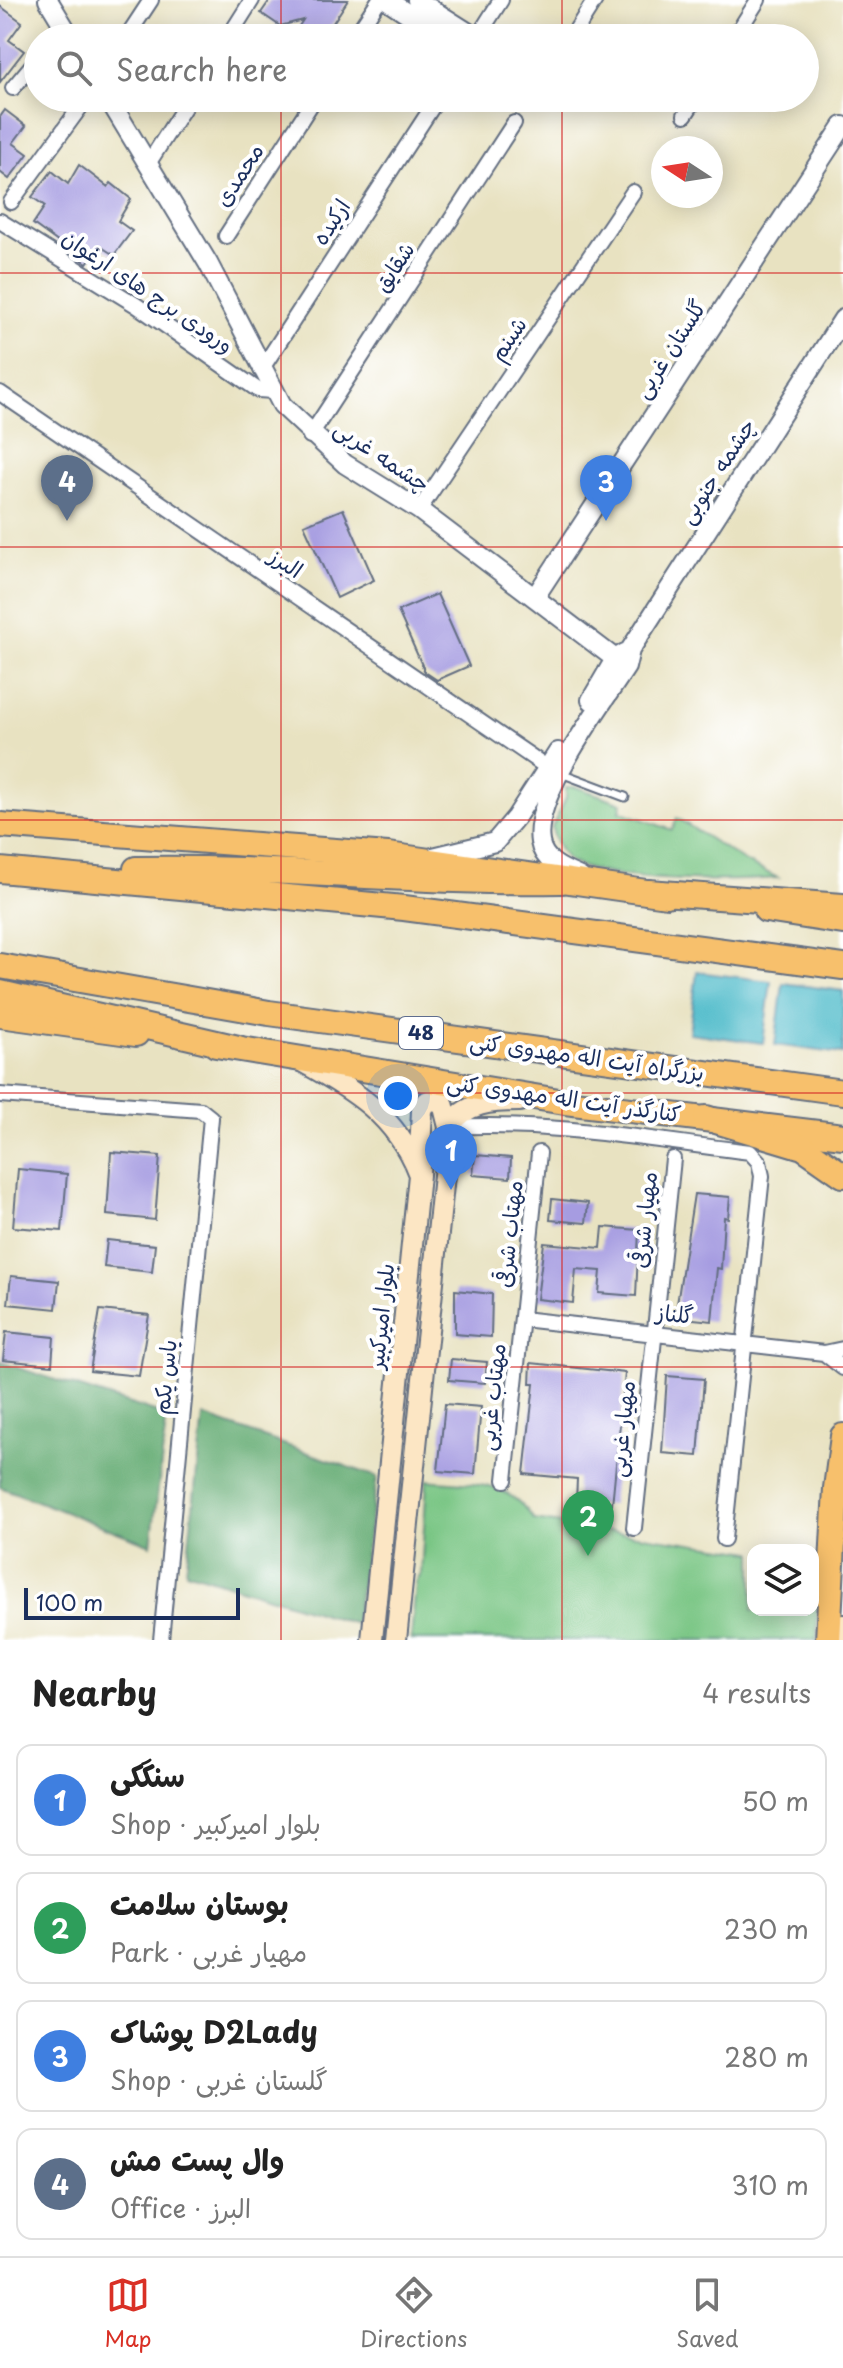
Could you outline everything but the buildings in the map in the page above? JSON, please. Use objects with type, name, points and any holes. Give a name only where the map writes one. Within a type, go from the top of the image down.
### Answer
[{"type":"main road","points":[[0,825],[423,859],[843,922]]},
{"type":"main road","points":[[0,870],[404,908],[843,967]]},
{"type":"main road","points":[[34,872],[271,870],[466,883],[561,881]]},
{"type":"main road","points":[[648,892],[843,906]]},
{"type":"main road","name":"بزرگراه آیت اله مهدوی کنی","points":[[0,966],[269,1013],[843,1092]]},
{"type":"main road","points":[[0,993],[238,1048]]},
{"type":"main road","name":"کنارگذر آیت اله مهدوی کنی","points":[[0,1015],[238,1048],[565,1102],[843,1136]]},
{"type":"main road","points":[[293,1057],[338,1081],[380,1111],[401,1136],[419,1175]]},
{"type":"main road","name":"بلوار امیرکبیر","points":[[372,1640],[419,1175],[422,1110],[426,1102],[435,1100],[443,1103],[449,1127]]},
{"type":"main road","points":[[396,1640],[449,1127],[455,1117],[478,1105],[565,1102]]},
{"type":"main road","points":[[706,1118],[803,1147],[843,1175]]},
{"type":"main road","points":[[828,1640],[836,1488],[843,1436]]},
{"type":"main road","points":[[841,1640],[843,1625]]},
{"type":"street","points":[[48,0],[59,24]]},
{"type":"street","points":[[135,24],[151,0]]},
{"type":"street","points":[[237,24],[252,0]]},
{"type":"street","points":[[363,24],[379,0]]},
{"type":"street","points":[[387,0],[424,24]]},
{"type":"street","points":[[417,0],[455,24]]},
{"type":"street","points":[[486,24],[501,0]]},
{"type":"street","points":[[580,24],[595,0]]},
{"type":"street","points":[[743,24],[758,0]]},
{"type":"street","points":[[13,88],[24,75]]},
{"type":"street","points":[[11,202],[77,112]]},
{"type":"street","name":"چشمه غربی","points":[[116,112],[208,263],[273,391],[310,436],[345,464],[419,510],[624,659]]},
{"type":"street","points":[[148,164],[181,112]]},
{"type":"street","name":"محمدی","points":[[226,236],[306,112]]},
{"type":"street","name":"ارکیده","points":[[261,370],[429,112]]},
{"type":"street","name":"شقایق","points":[[310,436],[514,123]]},
{"type":"street","name":"گلستان غربی","points":[[535,597],[843,126]]},
{"type":"street","name":"شبنم","points":[[419,510],[633,192]]},
{"type":"street","name":"ورودی برج های ارغوان","points":[[0,221],[136,305],[258,390],[273,391]]},
{"type":"street","name":"چشمه جنوبی","points":[[423,859],[495,842],[553,770],[843,319]]},
{"type":"street","name":"البرز","points":[[0,393],[553,770]]},
{"type":"street","name":"چشمه جنوبی","points":[[553,770],[541,816],[540,843],[548,859],[561,869],[598,886]]},
{"type":"street","name":"یاس یکم","points":[[0,1095],[201,1110],[211,1118],[161,1640]]},
{"type":"street","points":[[449,1127],[501,1124],[539,1127],[750,1152],[759,1162],[762,1176],[724,1539]]},
{"type":"street","name":"مهتاب شرقی","points":[[522,1319],[539,1153]]},
{"type":"street","name":"مهیار شرقی","points":[[654,1334],[673,1159]]},
{"type":"street","name":"گلناز","points":[[522,1319],[824,1353]]},
{"type":"street","name":"مهتاب غربی","points":[[505,1480],[522,1319]]},
{"type":"street","name":"مهیار غربی","points":[[634,1528],[654,1334]]},
{"type":"street","points":[[824,1353],[843,1349]]},
{"type":"street","points":[[824,1353],[843,1368]]},
{"type":"lane","points":[[553,770],[625,797]]},
{"type":"green space","points":[[566,787],[576,787],[622,803],[620,811],[672,830],[677,818],[744,861],[778,878],[644,878],[591,870],[573,863],[559,848],[552,827],[566,798]]},
{"type":"green space","points":[[0,1362],[167,1416],[151,1545],[0,1487]]},
{"type":"green space","points":[[203,1416],[377,1477],[355,1624],[186,1571]]},
{"type":"green space","points":[[427,1480],[488,1486],[513,1497],[534,1520],[747,1551],[747,1616],[817,1616],[817,1640],[411,1640],[416,1583],[421,1574]]},
{"type":"water","points":[[697,972],[771,981],[763,1043],[689,1033]]},
{"type":"water","points":[[783,983],[843,991],[843,1054],[775,1045]]},
{"type":"place","name":"وال پست مش","points":[[67,521]]},
{"type":"place","name":"پوشاک D2Lady","points":[[606,521]]},
{"type":"place","name":"سنگکی","points":[[451,1190]]},
{"type":"place","name":"بوستان سلامت","points":[[588,1556]]}]
